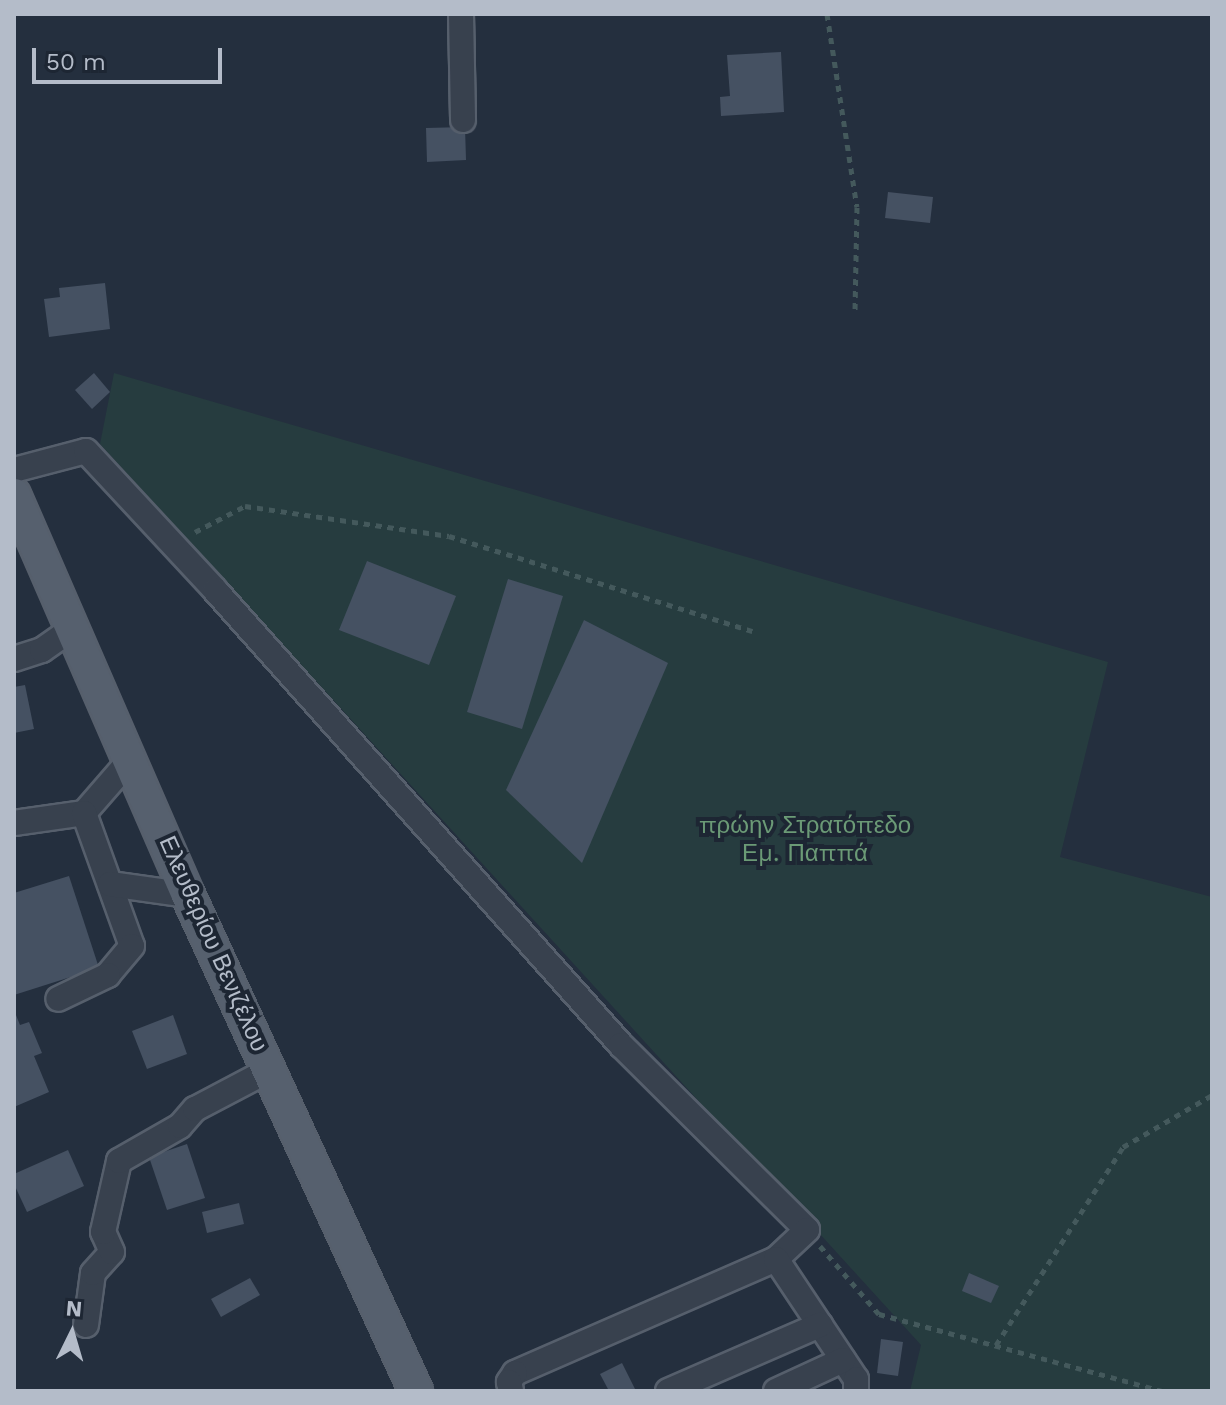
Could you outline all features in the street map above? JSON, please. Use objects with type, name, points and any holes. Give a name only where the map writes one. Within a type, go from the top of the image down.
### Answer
[{"type":"main road","name":"Ελευθερίου Βενιζέλου","points":[[14,495],[188,895],[416,1391]]},
{"type":"street","points":[[461,14],[463,120]]},
{"type":"street","points":[[14,470],[86,451],[621,1045],[807,1230],[776,1259],[515,1373],[509,1382],[511,1391]]},
{"type":"street","points":[[14,659],[42,650],[72,629]]},
{"type":"street","points":[[14,823],[84,813],[131,759]]},
{"type":"street","points":[[58,999],[108,975],[132,946],[84,813]]},
{"type":"street","points":[[110,884],[188,895]]},
{"type":"street","points":[[86,1325],[93,1273],[112,1252],[103,1232],[119,1161],[180,1126],[195,1109],[269,1070]]},
{"type":"street","points":[[776,1259],[857,1382],[856,1391]]},
{"type":"street","points":[[668,1391],[820,1325]]},
{"type":"street","points":[[776,1391],[843,1360]]},
{"type":"path","points":[[827,14],[857,207],[855,314]]},
{"type":"path","points":[[172,544],[245,506],[449,536],[753,631]]},
{"type":"path","points":[[996,1345],[1123,1147],[1212,1095]]},
{"type":"path","points":[[807,1230],[879,1314],[1162,1391]]},
{"type":"green space","name":"πρώην Στρατόπεδο Εμ. Παππά","points":[[114,373],[1108,662],[1060,857],[1212,897],[1212,1391],[910,1391],[921,1345],[100,444]]},
{"type":"building","points":[[781,52],[784,112],[721,116],[720,97],[730,96],[727,55]]},
{"type":"building","points":[[465,127],[466,160],[427,162],[426,128]]},
{"type":"building","points":[[888,192],[933,197],[930,223],[885,218]]},
{"type":"building","points":[[105,283],[110,329],[49,337],[44,299],[60,297],[59,288]]},
{"type":"building","points":[[94,373],[110,392],[92,409],[75,390]]},
{"type":"building","points":[[367,561],[456,596],[429,665],[339,630]]},
{"type":"building","points":[[508,579],[563,596],[522,729],[467,712]]},
{"type":"building","points":[[584,620],[668,663],[582,863],[506,790]]},
{"type":"building","points":[[25,685],[34,729],[14,733],[14,687]]},
{"type":"building","points":[[69,876],[99,968],[14,995],[14,893]]},
{"type":"building","points":[[14,1010],[20,1025],[29,1022],[42,1053],[34,1056],[49,1092],[14,1107]]},
{"type":"building","points":[[173,1015],[187,1054],[147,1069],[132,1031]]},
{"type":"building","points":[[187,1144],[205,1198],[167,1210],[149,1157]]},
{"type":"building","points":[[68,1150],[84,1186],[27,1212],[14,1184],[14,1174]]},
{"type":"building","points":[[239,1203],[244,1224],[207,1233],[202,1212]]},
{"type":"building","points":[[969,1273],[999,1286],[991,1303],[962,1291]]},
{"type":"building","points":[[250,1278],[260,1295],[221,1317],[211,1299]]},
{"type":"building","points":[[881,1339],[903,1342],[898,1376],[877,1373]]},
{"type":"building","points":[[622,1363],[636,1391],[609,1391],[600,1374]]}]
